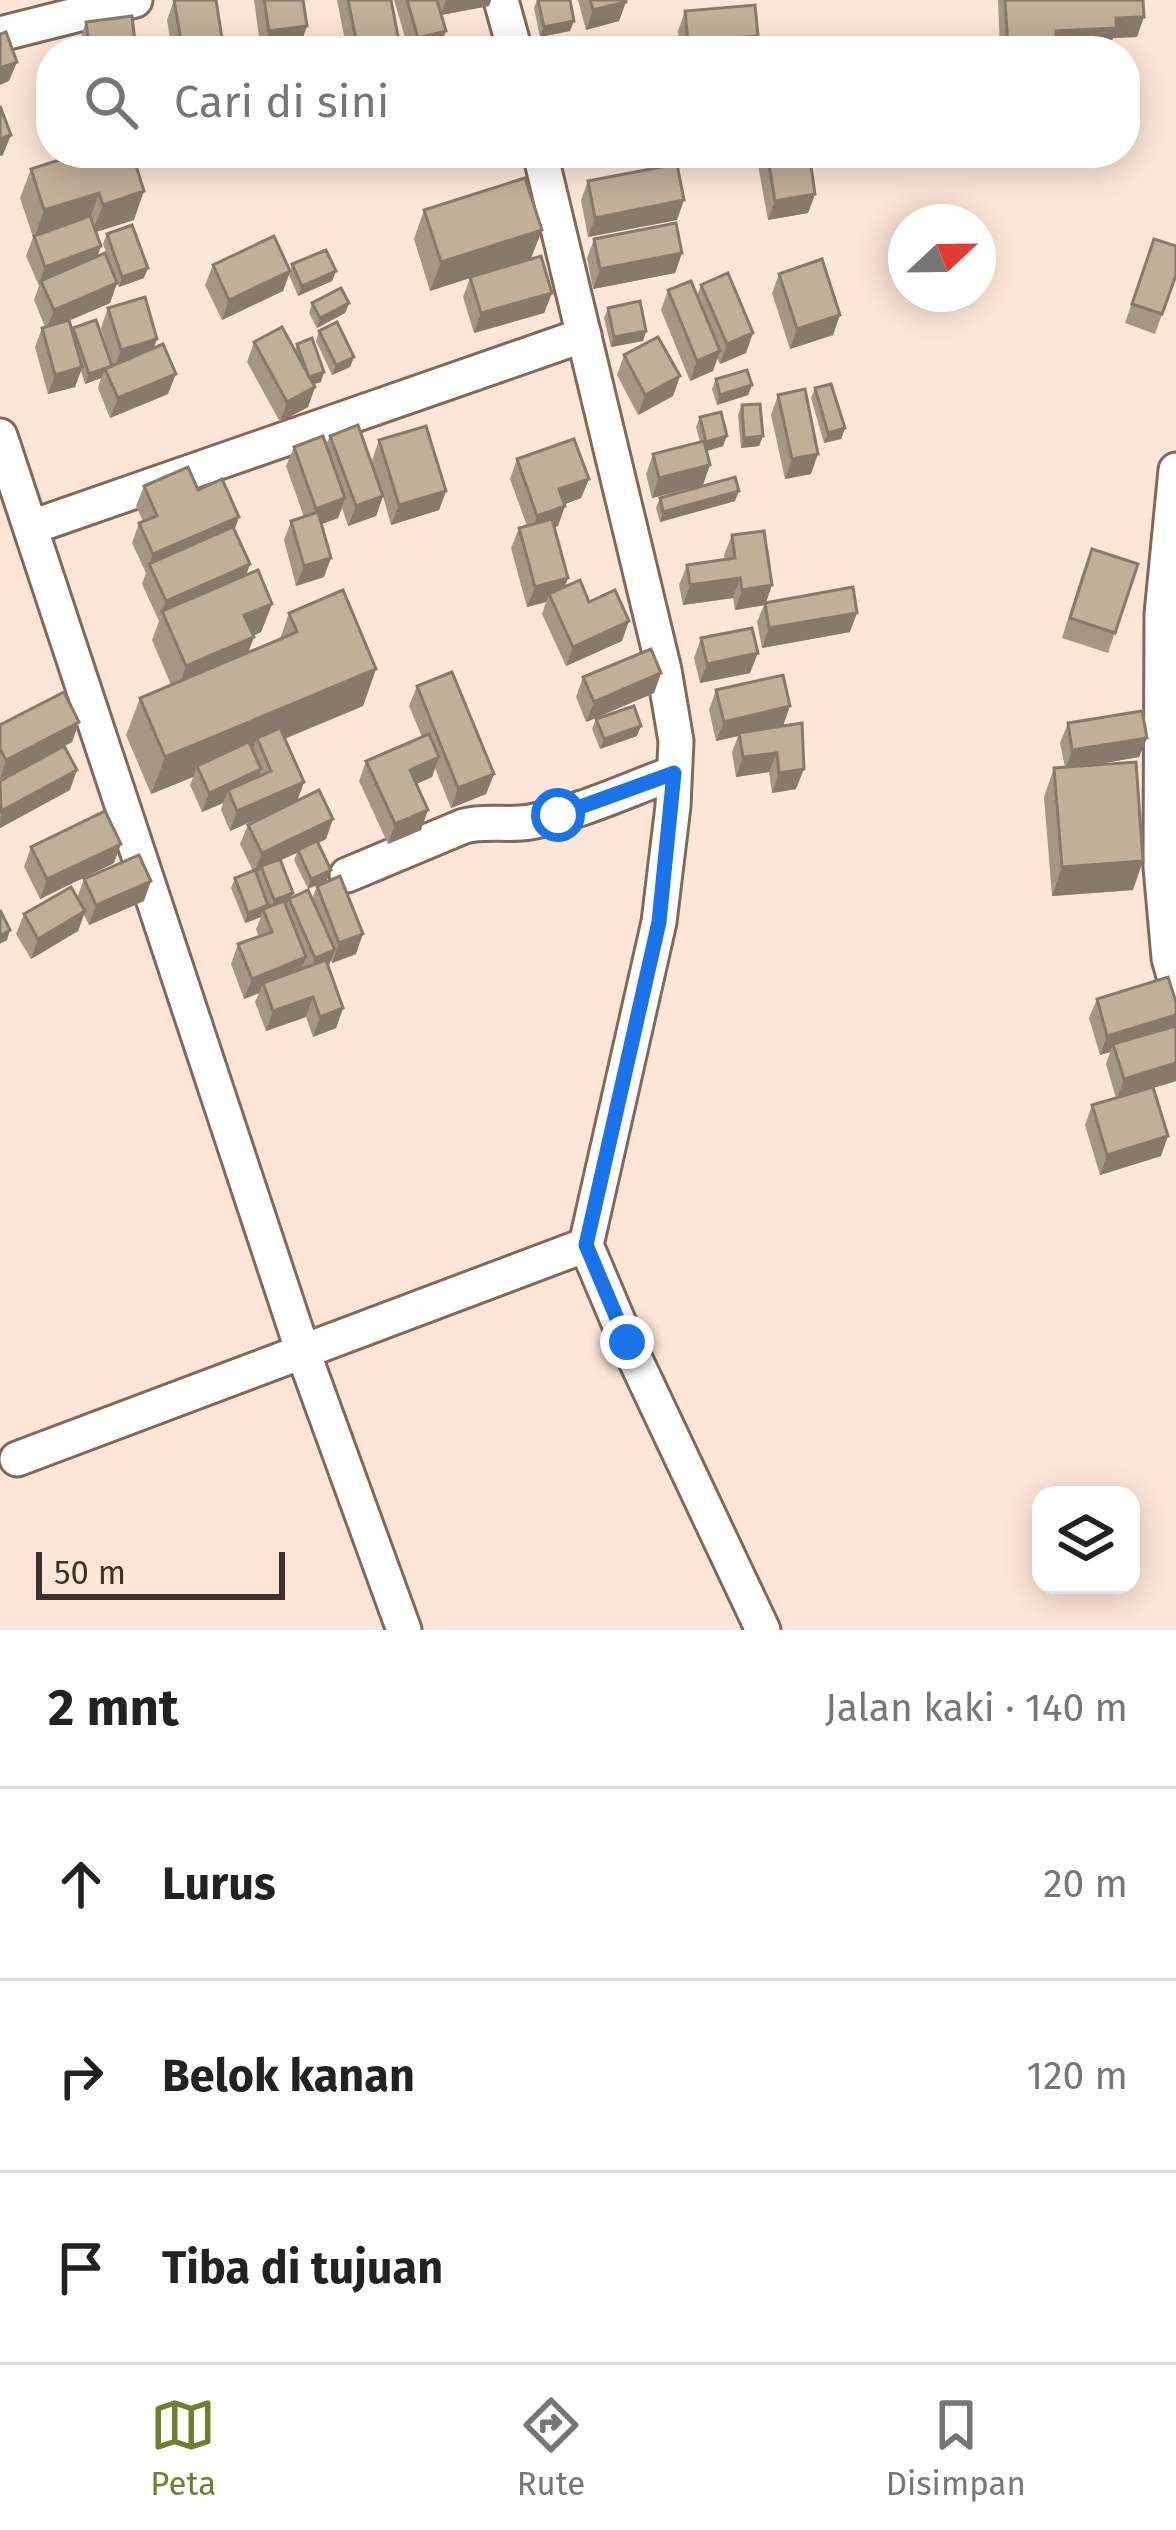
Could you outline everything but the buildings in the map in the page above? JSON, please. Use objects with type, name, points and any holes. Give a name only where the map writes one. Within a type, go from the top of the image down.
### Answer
[{"type":"street","points":[[0,34],[135,0]]},
{"type":"street","points":[[501,0],[510,36]]},
{"type":"street","points":[[544,168],[664,670],[676,741],[659,922],[586,1245],[763,1630]]},
{"type":"street","points":[[32,527],[584,335]]},
{"type":"street","points":[[0,436],[303,1352],[404,1630]]},
{"type":"street","points":[[1176,470],[1162,614],[1161,867],[1169,958],[1176,983]]},
{"type":"street","points":[[347,875],[464,826],[525,824],[674,773]]},
{"type":"street","points":[[17,1459],[586,1245]]},
{"type":"route","points":[[558,815],[674,773],[659,922],[586,1245],[627,1342]]}]
